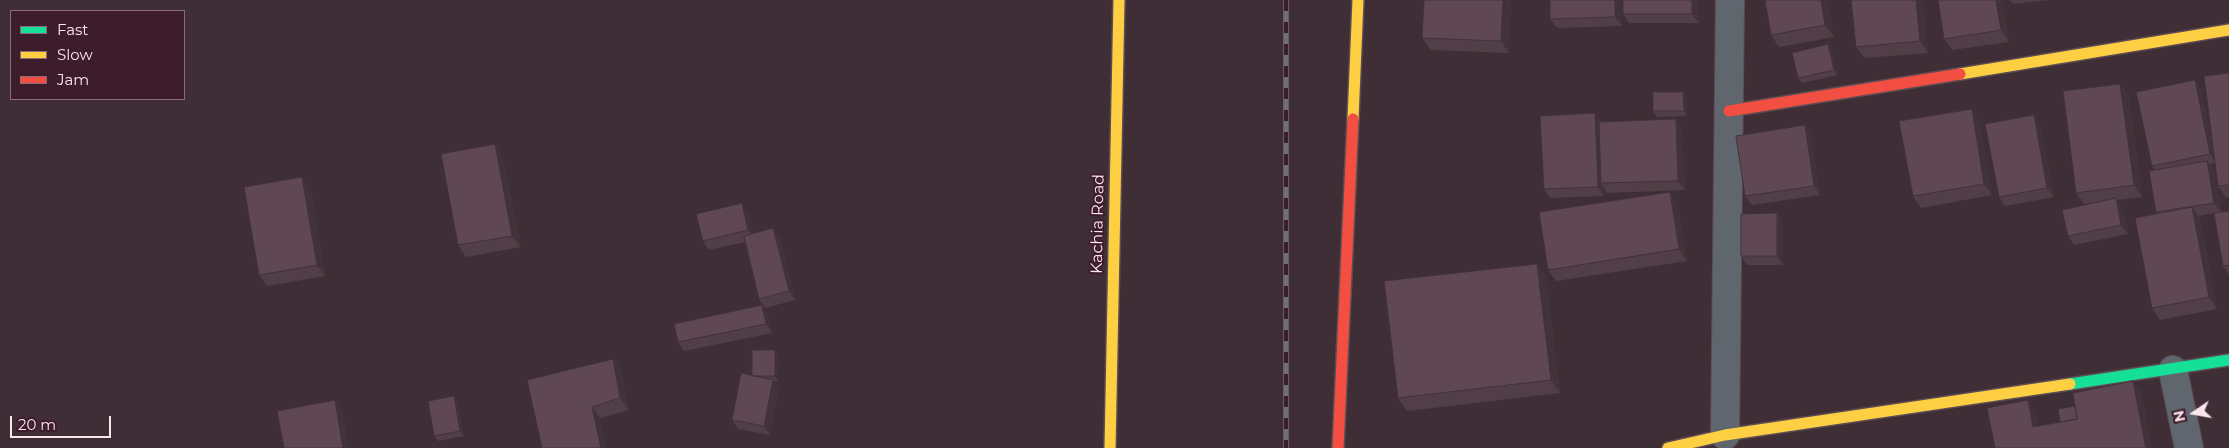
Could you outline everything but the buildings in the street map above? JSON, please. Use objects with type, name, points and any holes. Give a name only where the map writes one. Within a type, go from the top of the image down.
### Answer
[{"type":"street","name":"Kachia Road","points":[[1110,448],[1119,0]]},
{"type":"street","points":[[1338,448],[1358,0]]},
{"type":"street","points":[[1725,435],[1730,0]]},
{"type":"street","points":[[1729,111],[2229,30]]},
{"type":"street","points":[[1668,448],[1725,435],[2173,370],[2229,360]]},
{"type":"street","points":[[2173,370],[2189,448]]},
{"type":"railway","points":[[1286,0],[1286,448]]},
{"type":"traffic: fast","points":[[2070,384],[2229,360]]},
{"type":"traffic: slow","points":[[1110,448],[1119,0]]},
{"type":"traffic: slow","points":[[1353,119],[1358,0]]},
{"type":"traffic: slow","points":[[1960,74],[2229,30]]},
{"type":"traffic: slow","points":[[1668,448],[1725,435],[2070,384]]},
{"type":"traffic: jam","points":[[1729,111],[1960,74]]},
{"type":"traffic: jam","points":[[1338,448],[1353,119]]}]
